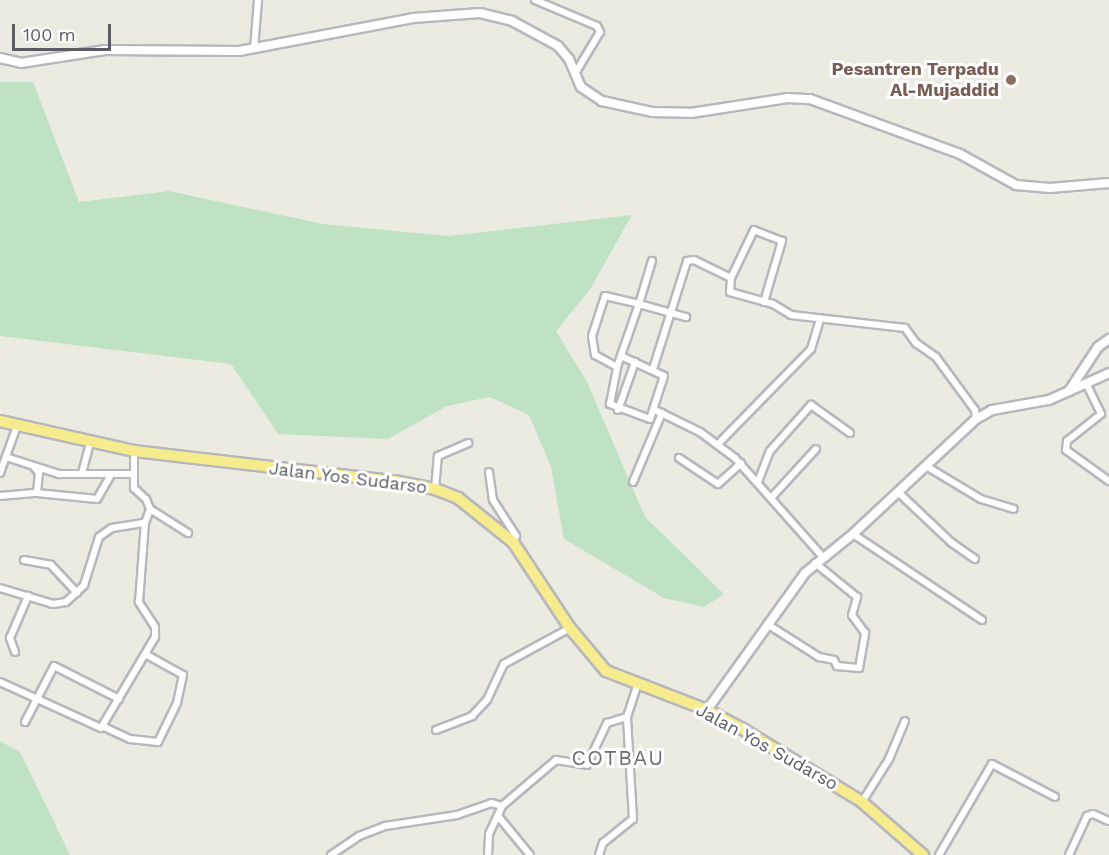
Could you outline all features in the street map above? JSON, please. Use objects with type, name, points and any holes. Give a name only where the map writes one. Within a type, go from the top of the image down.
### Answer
[{"type":"highway","name":"Jalan Yos Sudarso","points":[[0,421],[134,452],[435,489],[477,510],[513,542],[570,627],[606,671],[637,686],[707,711],[862,802],[923,855]]},
{"type":"street","points":[[254,49],[258,0]]},
{"type":"street","points":[[535,0],[597,26],[600,32],[576,72]]},
{"type":"street","points":[[0,58],[21,63],[105,50],[211,52],[254,49],[413,18],[480,13],[512,21],[544,37],[564,51],[576,72],[580,87],[588,94],[626,107],[691,113],[789,98],[810,99],[960,154],[1016,185],[1050,188],[1109,183]]},
{"type":"street","points":[[764,302],[780,238],[752,231],[731,278],[730,292],[764,302],[791,315],[905,328],[916,343],[936,357],[975,410],[976,419]]},
{"type":"street","points":[[653,369],[670,313],[690,260],[731,278]]},
{"type":"street","points":[[652,261],[617,367],[609,401],[618,410],[648,419],[658,412]]},
{"type":"street","points":[[617,367],[595,356],[591,343],[605,296],[686,317]]},
{"type":"street","points":[[718,444],[811,349],[820,319]]},
{"type":"street","points":[[1069,392],[1086,363],[1109,339]]},
{"type":"street","points":[[621,356],[664,376],[658,412],[633,482]]},
{"type":"street","points":[[618,410],[635,362]]},
{"type":"street","points":[[1086,363],[1097,377]]},
{"type":"street","points":[[707,711],[767,624],[815,563],[853,534],[976,419],[992,410],[1049,400],[1109,373]]},
{"type":"street","points":[[1086,383],[1101,414],[1067,441],[1066,450],[1109,481]]},
{"type":"street","points":[[758,482],[770,451],[811,405],[850,433]]},
{"type":"street","points":[[658,412],[718,444],[741,463],[823,557]]},
{"type":"street","points":[[0,473],[17,426]]},
{"type":"street","points":[[82,473],[90,443]]},
{"type":"street","points":[[435,489],[438,456],[468,443]]},
{"type":"street","points":[[772,497],[816,449]]},
{"type":"street","points":[[134,452],[131,474],[134,488],[146,499],[150,509],[188,533]]},
{"type":"street","points":[[6,457],[59,474],[131,474]]},
{"type":"street","points":[[680,458],[718,484],[741,463]]},
{"type":"street","points":[[926,466],[981,499],[1014,509]]},
{"type":"street","points":[[34,467],[39,472],[37,493]]},
{"type":"street","points":[[489,471],[492,500],[516,536],[513,542]]},
{"type":"street","points":[[0,496],[37,493],[97,499],[111,475]]},
{"type":"street","points":[[898,492],[952,543],[975,559]]},
{"type":"street","points":[[102,726],[147,654],[156,633],[139,602],[145,523],[150,509]]},
{"type":"street","points":[[0,588],[60,604],[77,593],[87,577],[99,537],[112,528],[145,523]]},
{"type":"street","points":[[853,534],[982,620]]},
{"type":"street","points":[[24,560],[51,565],[77,593]]},
{"type":"street","points":[[767,624],[813,654],[834,660],[837,666],[859,668],[864,633],[852,615],[857,597],[815,563]]},
{"type":"street","points":[[15,652],[10,638],[28,596]]},
{"type":"street","points":[[436,730],[472,716],[487,699],[504,664],[570,627]]},
{"type":"street","points":[[0,682],[37,696],[98,728],[102,726],[130,739],[158,742],[177,702],[183,675],[147,654]]},
{"type":"street","points":[[25,722],[54,666],[119,699]]},
{"type":"street","points":[[599,855],[603,843],[633,819],[627,717],[637,686]]},
{"type":"street","points":[[488,855],[489,834],[502,806],[556,760],[587,765],[607,723],[627,717]]},
{"type":"street","points":[[862,802],[889,759],[905,721]]},
{"type":"street","points":[[939,855],[992,764],[1054,797]]},
{"type":"street","points":[[332,855],[359,836],[385,826],[457,815],[491,802],[502,806]]},
{"type":"street","points":[[1069,855],[1087,816],[1093,814],[1109,821]]},
{"type":"street","points":[[498,816],[530,855]]},
{"type":"green space","points":[[0,82],[33,82],[79,202],[169,191],[323,224],[448,236],[632,215],[589,291],[556,331],[587,382],[645,517],[724,594],[704,607],[664,598],[564,539],[551,467],[529,415],[490,397],[447,406],[388,439],[278,434],[231,364],[0,336]]},
{"type":"green space","points":[[0,741],[20,752],[70,855],[0,855]]},
{"type":"place","name":"Pesantren Terpadu Al-Mujaddid","points":[[1011,80]]},
{"type":"district","name":"COTBAU","points":[[618,758]]}]
